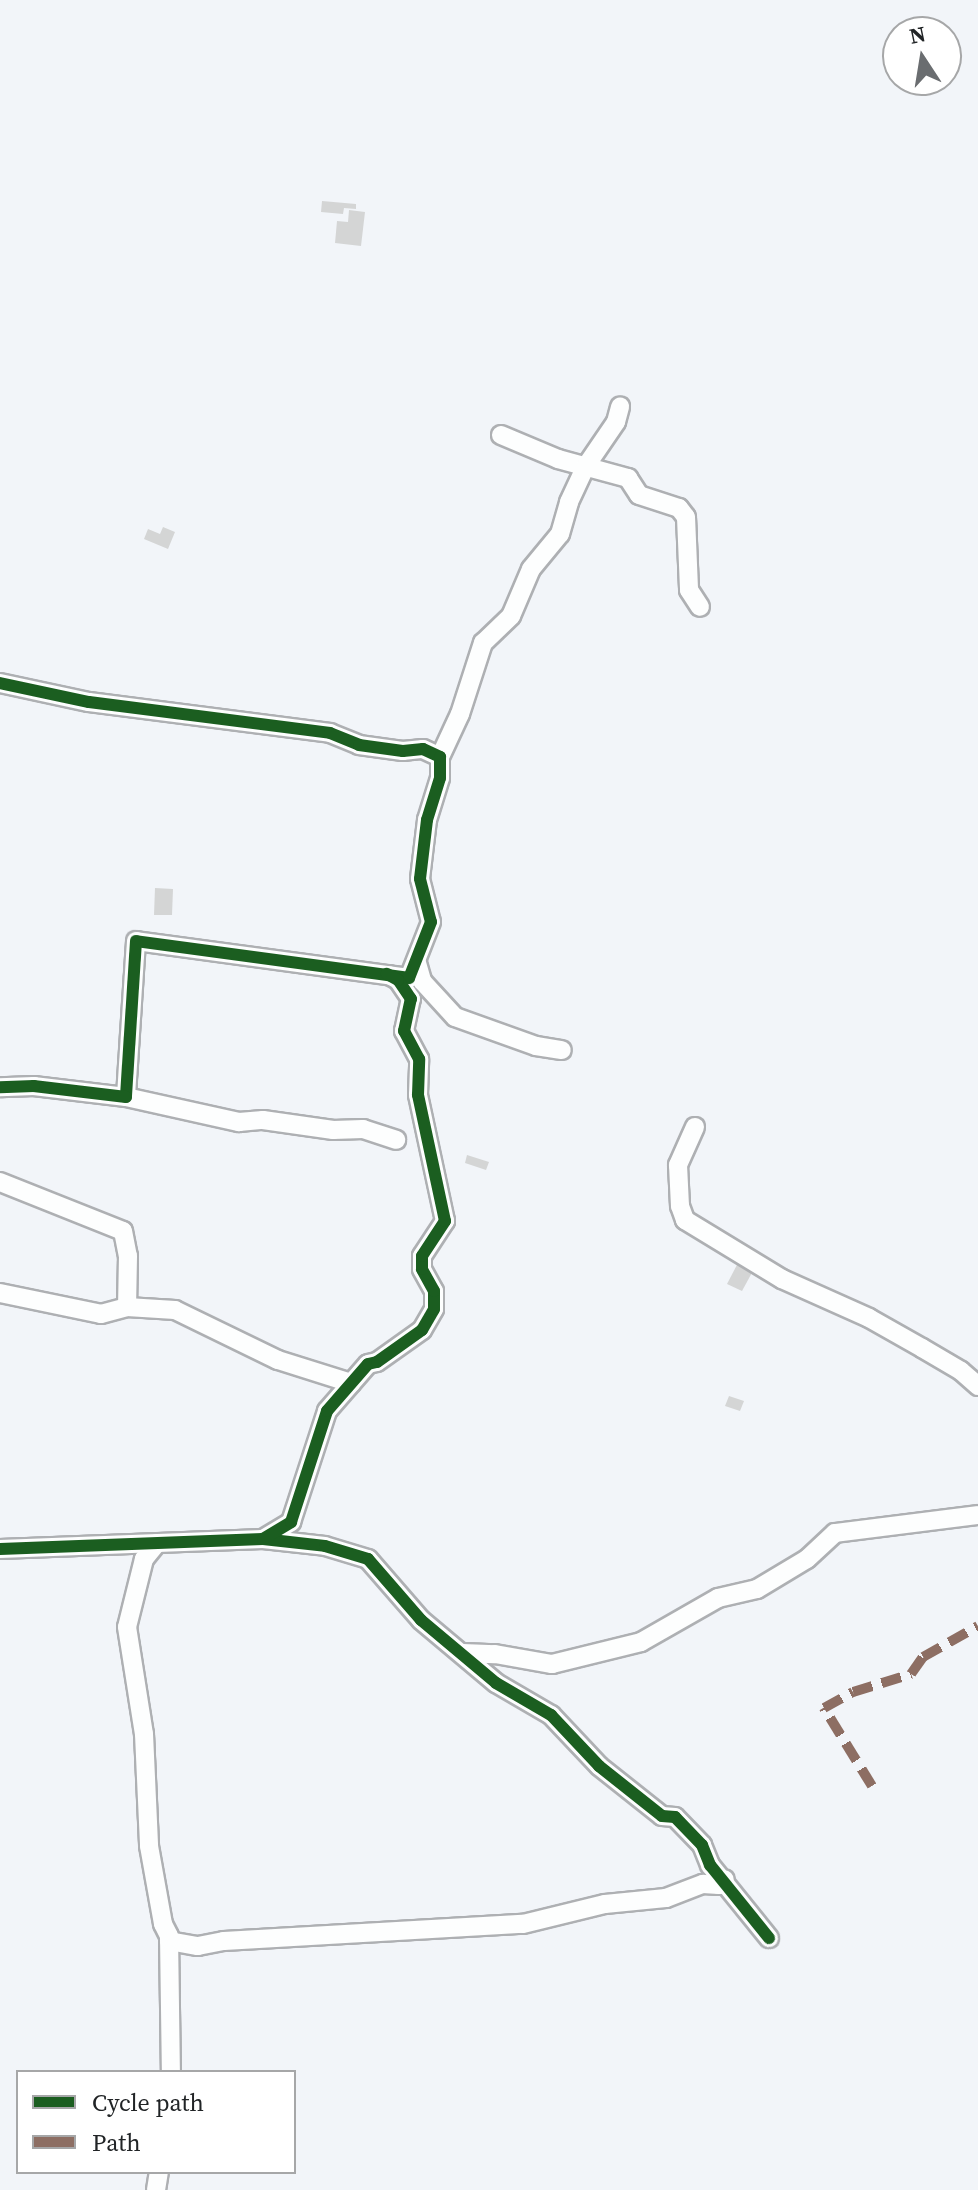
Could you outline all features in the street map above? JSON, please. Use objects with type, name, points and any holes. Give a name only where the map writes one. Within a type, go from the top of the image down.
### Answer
[{"type":"street","points":[[126,1097],[136,941],[343,970],[383,972],[409,978],[431,922],[420,879],[427,820],[440,778],[440,757],[460,714],[483,643],[511,616],[531,569],[560,534],[569,502],[586,466],[616,422],[620,407]]},
{"type":"street","points":[[501,435],[543,454],[628,478],[639,495],[679,508],[686,517],[689,590],[700,607]]},
{"type":"street","points":[[0,683],[89,702],[330,733],[359,745],[403,751],[423,749],[440,757]]},
{"type":"street","points":[[417,963],[422,981],[455,1017]]},
{"type":"street","points":[[383,972],[398,980],[411,999],[536,1046],[562,1050]]},
{"type":"street","points":[[263,1539],[291,1522],[327,1411],[368,1364],[377,1362],[422,1330],[434,1309],[434,1291],[422,1269],[422,1256],[445,1221],[418,1095],[419,1059],[404,1031],[411,999]]},
{"type":"street","points":[[0,1087],[34,1086],[126,1097],[239,1122],[263,1120],[333,1130],[363,1129],[396,1140]]},
{"type":"street","points":[[695,1127],[678,1165],[680,1206],[685,1220],[782,1279],[909,1340],[961,1371],[978,1386]]},
{"type":"street","points":[[0,1182],[123,1231],[128,1256],[127,1307]]},
{"type":"street","points":[[0,1293],[101,1314],[127,1307],[175,1310],[278,1360],[351,1383]]},
{"type":"street","points":[[462,1653],[495,1654],[552,1664],[641,1642],[718,1598],[757,1589],[807,1559],[835,1533],[978,1515]]},
{"type":"street","points":[[0,1549],[263,1539],[325,1546],[368,1559],[421,1620],[496,1683],[551,1715],[599,1766],[662,1816],[675,1817],[702,1845],[710,1865],[725,1879],[769,1938]]},
{"type":"street","points":[[157,1543],[144,1559],[127,1627],[144,1734],[149,1846],[169,1941],[171,2070]]},
{"type":"street","points":[[169,1941],[198,1946],[236,1941],[523,1924],[605,1904],[666,1898],[703,1884],[719,1885],[725,1879]]},
{"type":"building","points":[[322,201],[356,204],[356,209],[344,208],[343,214],[321,212]]},
{"type":"building","points":[[349,210],[365,212],[361,246],[335,243],[337,221],[348,222]]},
{"type":"building","points":[[163,527],[175,532],[168,549],[144,539],[148,529],[160,534]]},
{"type":"building","points":[[155,888],[173,889],[172,915],[154,915]]},
{"type":"building","points":[[467,1155],[489,1162],[486,1170],[465,1163]]},
{"type":"building","points":[[739,1261],[754,1269],[742,1291],[727,1284]]},
{"type":"building","points":[[729,1396],[744,1401],[740,1411],[725,1406]]},
{"type":"marked path","points":[[872,1786],[824,1708],[853,1692],[911,1674],[923,1657],[978,1626]]},
{"type":"cycle path","points":[[0,683],[89,702],[330,733],[359,745],[403,751],[423,749],[440,757],[440,778],[427,820],[420,879],[431,922],[409,978],[136,941],[126,1097],[34,1086],[0,1087]]},
{"type":"cycle path","points":[[0,1549],[263,1539],[291,1522],[327,1411],[368,1364],[377,1362],[422,1330],[434,1309],[434,1291],[422,1269],[422,1256],[445,1221],[418,1095],[419,1059],[404,1031],[411,999],[398,980],[387,974]]},
{"type":"cycle path","points":[[263,1539],[325,1546],[368,1559],[421,1620],[496,1683],[551,1715],[599,1766],[662,1816],[675,1817],[702,1845],[710,1865],[769,1938]]}]
